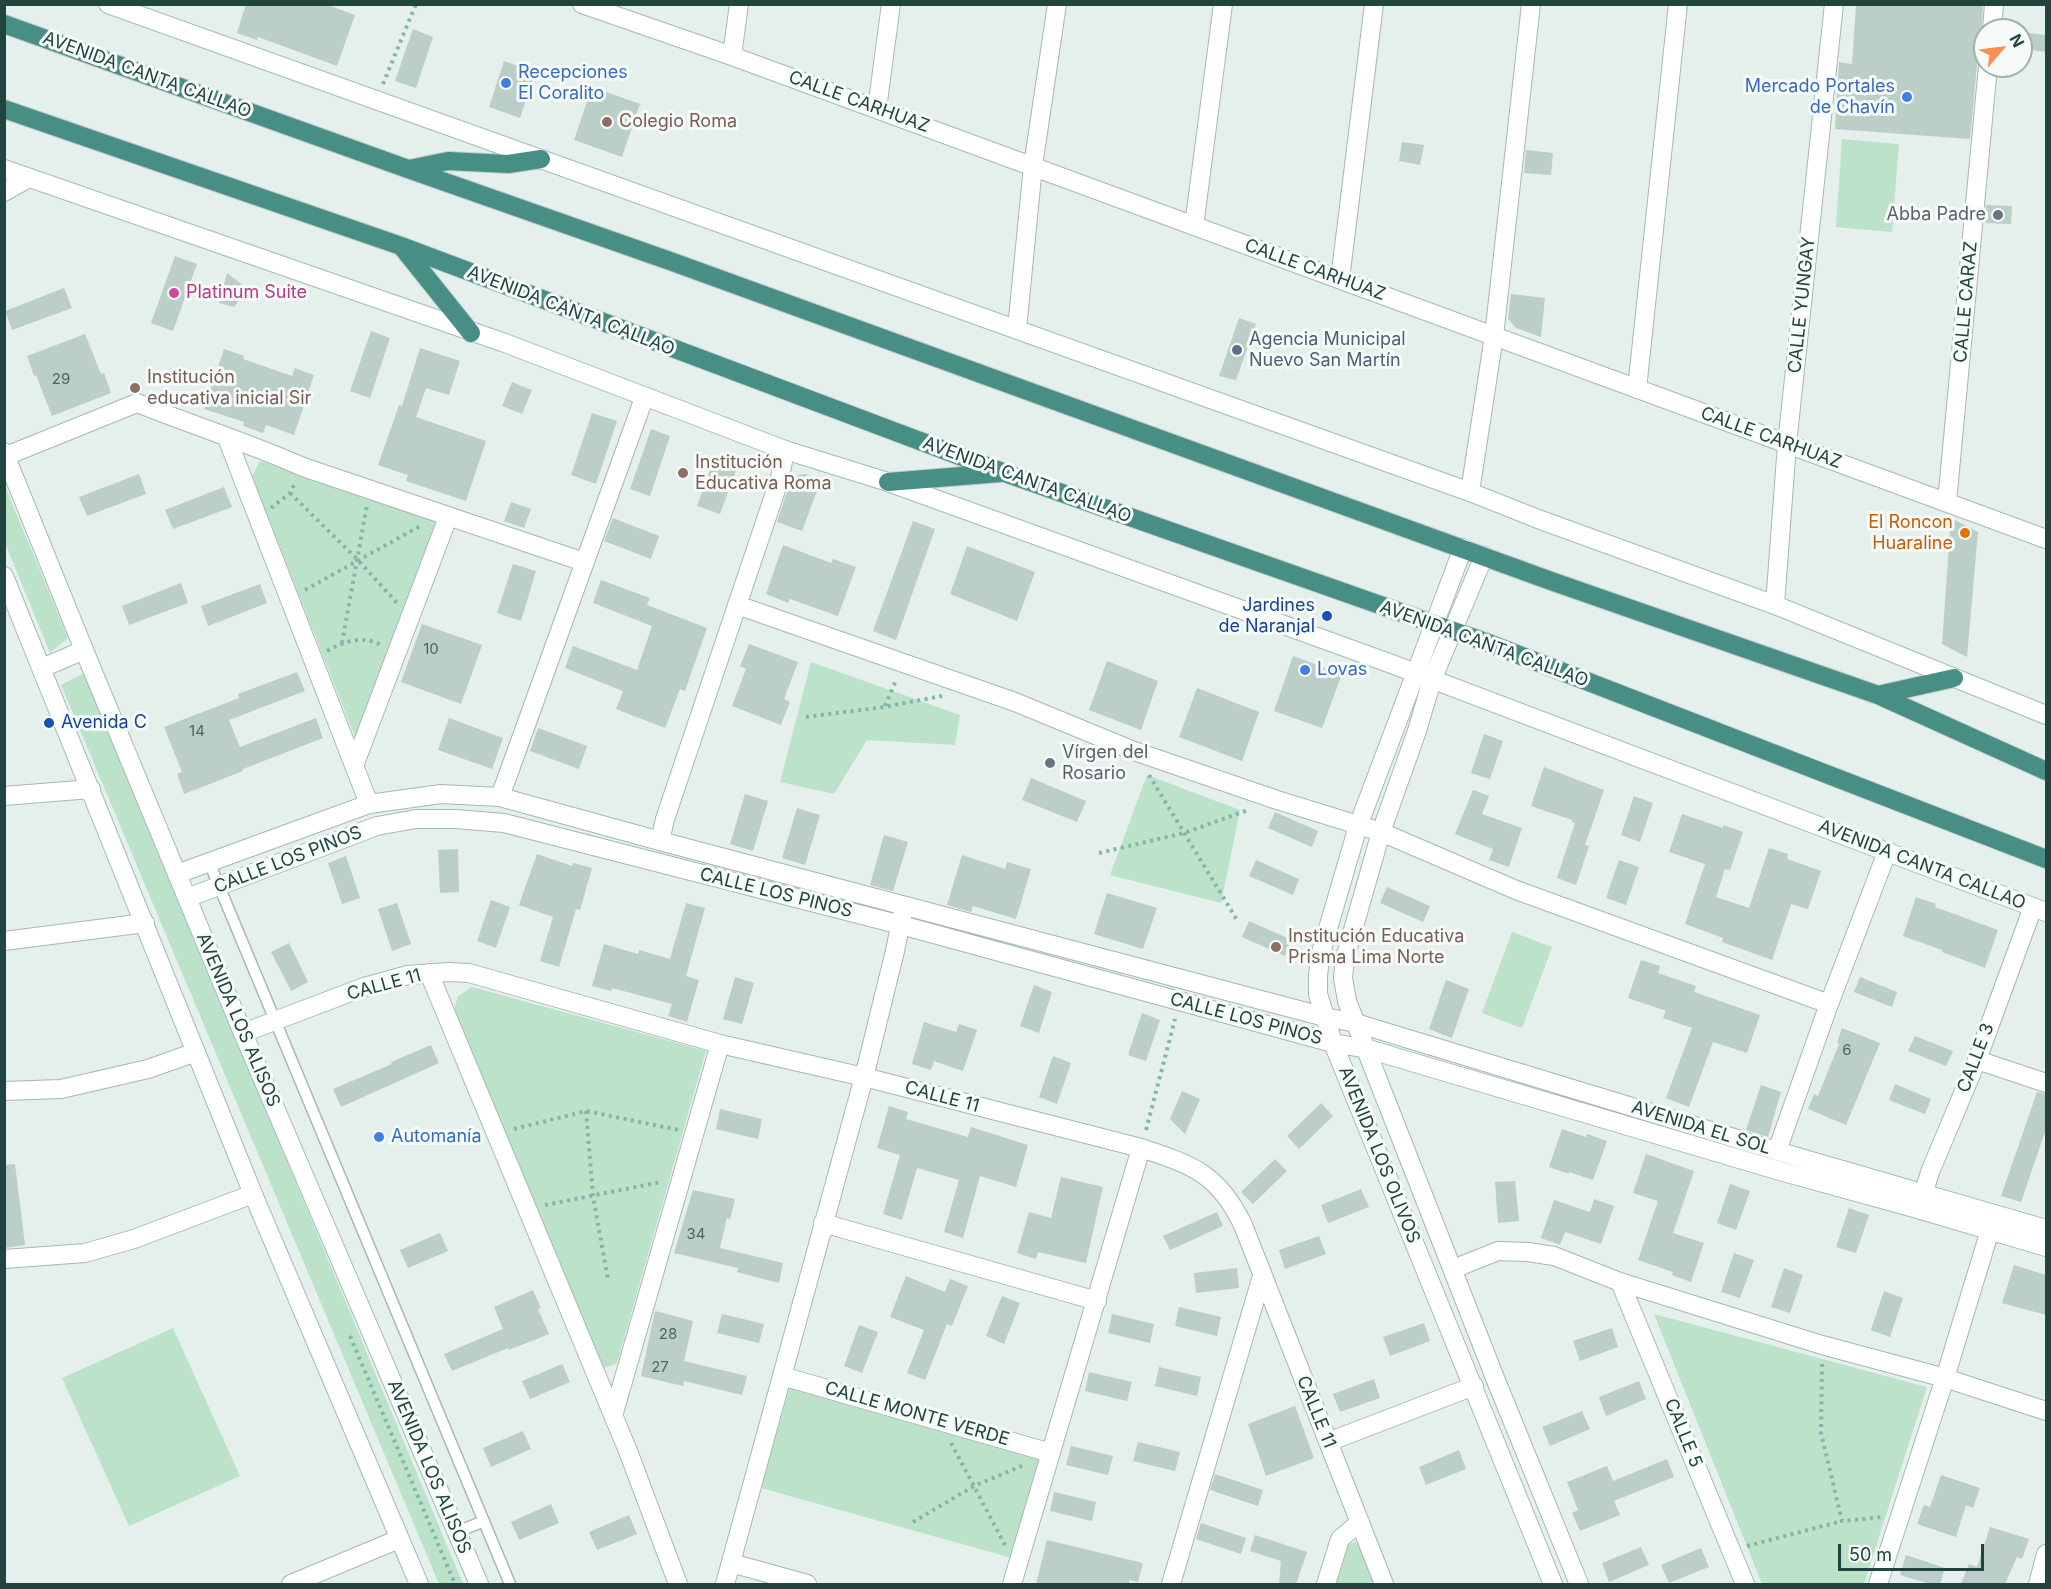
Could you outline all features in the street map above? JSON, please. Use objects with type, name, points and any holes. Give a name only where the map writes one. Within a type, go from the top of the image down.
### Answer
[{"type":"highway","name":"AVENIDA CANTA CALLAO","points":[[4,24],[670,261],[1484,556],[1878,695],[2046,771]]},
{"type":"highway","name":"AVENIDA CANTA CALLAO","points":[[4,109],[401,246],[1005,473],[1488,643],[2046,859]]},
{"type":"highway","points":[[408,169],[448,161],[508,164],[541,159]]},
{"type":"highway","points":[[401,246],[471,333]]},
{"type":"highway","points":[[888,482],[1005,473]]},
{"type":"highway","points":[[1878,695],[1954,678]]},
{"type":"street","name":"CALLE CARHUAZ","points":[[582,4],[732,56],[2046,539]]},
{"type":"street","points":[[732,56],[739,4]]},
{"type":"street","points":[[877,109],[891,4]]},
{"type":"street","points":[[1017,329],[1033,166],[1057,4]]},
{"type":"street","points":[[1194,226],[1223,4]]},
{"type":"street","points":[[1340,279],[1374,4]]},
{"type":"street","points":[[1470,492],[1494,336],[1531,4]]},
{"type":"street","points":[[1637,388],[1678,4]]},
{"type":"street","name":"CALLE YUNGAY","points":[[1776,605],[1787,444],[1834,4]]},
{"type":"street","points":[[110,5],[1470,492],[1776,605],[2046,716]]},
{"type":"street","name":"CALLE CARAZ","points":[[1947,502],[1987,78]]},
{"type":"street","name":"AVENIDA CANTA CALLAO","points":[[4,169],[471,333],[785,450],[888,482],[1423,676],[2040,910]]},
{"type":"street","points":[[4,192],[29,178]]},
{"type":"street","points":[[500,797],[644,398]]},
{"type":"street","points":[[5,454],[137,403],[303,467],[585,562]]},
{"type":"street","points":[[227,438],[369,804]]},
{"type":"street","points":[[660,841],[665,819],[780,478],[785,450]]},
{"type":"street","name":"AVENIDA LOS ALISOS","points":[[5,454],[243,1033],[479,1584]]},
{"type":"street","points":[[354,766],[397,655],[445,516]]},
{"type":"street","name":"AVENIDA LOS OLIVOS","points":[[1463,548],[1434,625],[1423,676],[1417,731],[1381,832],[1345,958],[1343,978],[1347,1001],[1368,1049],[1578,1584]]},
{"type":"street","name":"AVENIDA LOS OLIVOS","points":[[1484,556],[1454,632],[1423,676],[1358,825],[1320,956],[1317,976],[1318,994],[1333,1043],[1553,1584]]},
{"type":"street","points":[[4,576],[253,1194],[419,1584]]},
{"type":"street","points":[[736,605],[1015,702],[1134,751],[1277,800],[1381,832],[1516,890],[1829,1004]]},
{"type":"street","points":[[42,668],[84,650]]},
{"type":"street","points":[[4,796],[91,789]]},
{"type":"street","name":"CALLE LOS PINOS","points":[[177,874],[369,804],[441,794],[500,797],[904,906],[1325,1017],[1356,1023]]},
{"type":"street","name":"CALLE LOS PINOS","points":[[187,898],[377,826],[416,819],[504,823],[901,924],[1333,1043],[1368,1049]]},
{"type":"street","points":[[1777,1151],[1829,1004],[1887,852]]},
{"type":"street","points":[[725,1584],[864,1077],[904,906]]},
{"type":"street","name":"CALLE 3","points":[[1921,1201],[1930,1172],[2040,910]]},
{"type":"street","points":[[4,941],[145,923]]},
{"type":"street","points":[[429,973],[613,1416],[678,1584]]},
{"type":"street","name":"CALLE 11","points":[[243,1033],[364,987],[408,975],[469,974],[720,1044],[864,1077],[1141,1148],[1184,1162],[1207,1176],[1221,1190],[1233,1204],[1243,1225],[1384,1584]]},
{"type":"street","name":"AVENIDA EL SOL","points":[[1356,1023],[1777,1151],[1921,1201],[1990,1230],[2046,1247]]},
{"type":"street","points":[[613,1416],[720,1044]]},
{"type":"street","name":"AVENIDA EL SOL","points":[[1368,1049],[1780,1172],[2046,1229]]},
{"type":"street","points":[[4,1091],[61,1089],[148,1069],[196,1052]]},
{"type":"street","points":[[1977,1060],[2046,1083]]},
{"type":"street","points":[[1015,1576],[1141,1148]]},
{"type":"street","points":[[4,1259],[85,1253],[134,1239],[253,1194]]},
{"type":"street","points":[[824,1223],[1097,1301]]},
{"type":"street","points":[[1878,1584],[1990,1230]]},
{"type":"street","points":[[1453,1269],[1497,1251],[1554,1256],[1620,1282],[1822,1345],[1945,1378],[2046,1411]]},
{"type":"street","points":[[1171,1584],[1262,1276]]},
{"type":"street","name":"CALLE 5","points":[[1620,1282],[1745,1584]]},
{"type":"street","name":"CALLE MONTE VERDE","points":[[782,1376],[1051,1453]]},
{"type":"street","points":[[1328,1442],[1474,1386]]},
{"type":"street","points":[[1326,1584],[1340,1539],[1360,1522]]},
{"type":"street","points":[[291,1584],[399,1539]]},
{"type":"street","points":[[2038,1584],[2045,1561]]},
{"type":"street","points":[[731,1563],[807,1584]]},
{"type":"lane","points":[[209,862],[510,1584]]},
{"type":"lane","points":[[457,1532],[484,1521]]},
{"type":"path","points":[[376,100],[416,4]]},
{"type":"path","points":[[258,516],[290,493],[303,467]]},
{"type":"path","points":[[342,643],[369,490]]},
{"type":"path","points":[[290,493],[358,560],[410,618]]},
{"type":"path","points":[[289,598],[445,516]]},
{"type":"path","points":[[313,659],[342,643],[369,639],[397,655]]},
{"type":"path","points":[[884,706],[904,663]]},
{"type":"path","points":[[806,717],[943,696]]},
{"type":"path","points":[[1134,751],[1237,920]]},
{"type":"path","points":[[1099,853],[1184,833],[1277,800]]},
{"type":"path","points":[[1141,1148],[1180,1001]]},
{"type":"path","points":[[496,1134],[586,1111],[694,1133]]},
{"type":"path","points":[[586,1111],[593,1196],[608,1280]]},
{"type":"path","points":[[527,1209],[681,1178]]},
{"type":"path","points":[[1822,1345],[1821,1433],[1842,1521]]},
{"type":"path","points":[[940,1421],[974,1486],[1015,1576]]},
{"type":"path","points":[[913,1522],[974,1486],[1051,1453]]},
{"type":"path","points":[[1731,1550],[1842,1521],[1900,1516]]},
{"type":"green space","points":[[1842,139],[1899,144],[1892,232],[1836,227]]},
{"type":"green space","points":[[260,461],[440,521],[355,737],[252,476]]},
{"type":"green space","points":[[4,484],[68,638],[50,653],[5,543]]},
{"type":"green space","points":[[811,662],[960,715],[955,745],[867,740],[834,794],[780,782]]},
{"type":"green space","points":[[84,673],[463,1584],[439,1584],[61,685]]},
{"type":"green space","points":[[1147,775],[1240,810],[1221,903],[1110,875]]},
{"type":"green space","points":[[1512,932],[1552,947],[1522,1028],[1482,1013]]},
{"type":"green space","points":[[472,987],[706,1051],[617,1363],[602,1369],[453,1013],[458,996]]},
{"type":"green space","points":[[1654,1314],[1927,1387],[1864,1584],[1762,1584]]},
{"type":"green space","points":[[173,1328],[240,1476],[129,1526],[62,1378]]},
{"type":"green space","points":[[790,1387],[1041,1459],[1012,1558],[761,1488]]},
{"type":"green space","points":[[1359,1541],[1376,1584],[1334,1584],[1346,1545]]},
{"type":"building","points":[[246,4],[325,4],[355,15],[337,66],[258,37],[257,40],[237,33]]},
{"type":"building","name":"Mercado Portales de Chavín","points":[[1856,4],[1983,4],[1982,18],[1973,18],[1973,78],[1976,78],[1970,139],[1835,129],[1839,62],[1852,64]]},
{"type":"building","points":[[413,29],[433,37],[416,88],[395,81]]},
{"type":"building","points":[[2033,33],[2046,35],[2046,52],[2033,50]]},
{"type":"building","points":[[504,61],[535,72],[520,118],[489,107]]},
{"type":"building","name":"Colegio Roma","points":[[592,87],[640,104],[622,157],[574,140]]},
{"type":"building","points":[[1402,142],[1424,145],[1420,165],[1399,161]]},
{"type":"building","points":[[1526,150],[1553,153],[1551,175],[1524,173]]},
{"type":"building","name":"Abba Padre","points":[[1986,205],[2012,206],[2011,224],[1985,223]]},
{"type":"building","name":"Platinum Suite","points":[[175,256],[197,264],[173,331],[151,323]]},
{"type":"building","points":[[227,273],[248,289],[234,307],[219,303]]},
{"type":"building","points":[[64,288],[72,308],[12,330],[5,311]]},
{"type":"building","points":[[1511,294],[1545,298],[1541,337],[1516,328],[1508,319]]},
{"type":"building","name":"Agencia Municipal Nuevo San Martín","points":[[1239,318],[1256,324],[1236,380],[1219,376]]},
{"type":"building","points":[[371,331],[390,338],[370,398],[350,391]]},
{"type":"building","points":[[85,334],[111,393],[52,416],[27,356]]},
{"type":"building","points":[[420,348],[460,361],[449,395],[426,388],[416,417],[486,441],[466,501],[406,481],[408,475],[378,465],[399,405],[402,406]]},
{"type":"building","points":[[224,349],[244,356],[243,359],[292,376],[295,368],[314,375],[294,435],[266,425],[263,433],[243,426],[244,422],[204,409]]},
{"type":"building","points":[[512,382],[532,390],[522,414],[502,406]]},
{"type":"building","points":[[592,413],[617,421],[596,484],[571,475]]},
{"type":"building","points":[[651,429],[670,436],[650,496],[630,489]]},
{"type":"building","points":[[715,457],[738,465],[720,514],[697,506]]},
{"type":"building","points":[[139,474],[146,494],[87,516],[79,497]]},
{"type":"building","points":[[805,474],[821,480],[802,531],[777,522],[791,480],[798,475]]},
{"type":"building","points":[[224,487],[232,507],[173,529],[165,510]]},
{"type":"building","points":[[511,502],[531,509],[524,528],[504,521]]},
{"type":"building","points":[[613,518],[659,536],[651,559],[604,541]]},
{"type":"building","points":[[1951,518],[1978,532],[1967,657],[1942,644]]},
{"type":"building","points":[[913,521],[935,529],[896,640],[873,631]]},
{"type":"building","points":[[783,545],[831,563],[833,559],[856,567],[838,616],[790,599],[788,603],[766,594]]},
{"type":"building","points":[[967,546],[1035,572],[1017,621],[950,594]]},
{"type":"building","points":[[513,564],[536,571],[521,621],[497,613]]},
{"type":"building","points":[[601,580],[650,598],[647,605],[707,628],[685,691],[680,689],[665,728],[616,709],[623,691],[565,668],[573,646],[637,670],[652,626],[593,603]]},
{"type":"building","points":[[181,583],[188,603],[129,625],[122,606]]},
{"type":"building","points":[[260,584],[267,603],[208,626],[201,606]]},
{"type":"building","points":[[422,624],[482,645],[461,704],[401,682]]},
{"type":"building","points":[[749,644],[798,662],[784,699],[790,702],[781,725],[732,706],[746,669],[740,666]]},
{"type":"building","points":[[1293,656],[1342,674],[1322,728],[1274,711]]},
{"type":"building","points":[[1107,661],[1158,681],[1141,730],[1089,710]]},
{"type":"building","points":[[297,672],[305,691],[229,720],[240,747],[316,718],[323,738],[184,794],[177,774],[182,772],[164,727],[239,698],[238,694]]},
{"type":"building","points":[[1197,688],[1259,712],[1242,761],[1179,737]]},
{"type":"building","points":[[449,718],[503,738],[492,769],[438,750]]},
{"type":"building","points":[[538,728],[587,746],[579,769],[530,751]]},
{"type":"building","points":[[1484,734],[1503,741],[1490,779],[1471,773]]},
{"type":"building","points":[[1544,767],[1604,790],[1585,845],[1589,846],[1576,885],[1557,878],[1575,823],[1531,806]]},
{"type":"building","points":[[1031,778],[1086,801],[1077,822],[1022,800]]},
{"type":"building","points":[[1473,790],[1489,796],[1482,814],[1522,828],[1509,867],[1489,860],[1493,849],[1455,834]]},
{"type":"building","points":[[745,794],[768,801],[753,851],[730,844]]},
{"type":"building","points":[[1634,796],[1653,803],[1640,842],[1621,835]]},
{"type":"building","points":[[797,808],[820,815],[805,865],[782,858]]},
{"type":"building","points":[[1275,812],[1318,831],[1312,847],[1268,828]]},
{"type":"building","points":[[1682,814],[1723,828],[1723,825],[1743,832],[1730,870],[1725,869],[1716,897],[1749,908],[1769,848],[1788,854],[1787,859],[1821,871],[1808,909],[1791,904],[1772,960],[1722,942],[1723,938],[1685,924],[1705,864],[1669,852]]},
{"type":"building","points":[[884,835],[908,842],[893,891],[870,885]]},
{"type":"building","points":[[458,849],[459,892],[440,893],[438,850]]},
{"type":"building","points":[[537,854],[572,866],[573,863],[592,868],[580,910],[576,909],[559,967],[540,961],[553,917],[519,905]]},
{"type":"building","points":[[962,855],[1005,869],[1007,862],[1031,869],[1016,919],[973,906],[971,912],[947,905]]},
{"type":"building","points":[[346,856],[360,898],[342,904],[328,863]]},
{"type":"building","points":[[1256,860],[1299,879],[1293,895],[1249,876]]},
{"type":"building","points":[[1619,860],[1639,867],[1626,905],[1606,898]]},
{"type":"building","points":[[1387,887],[1430,906],[1423,922],[1380,903]]},
{"type":"building","points":[[1107,893],[1157,908],[1143,949],[1094,934]]},
{"type":"building","points":[[1916,897],[1936,904],[1935,907],[1998,930],[1985,968],[1903,936]]},
{"type":"building","points":[[491,900],[510,907],[496,948],[477,941]]},
{"type":"building","points":[[397,903],[411,944],[392,951],[378,909]]},
{"type":"building","points":[[686,903],[705,908],[686,976],[699,980],[687,1022],[668,1016],[672,1004],[612,988],[611,991],[592,986],[604,944],[638,954],[639,950],[670,959]]},
{"type":"building","points":[[1249,921],[1292,940],[1285,956],[1242,937]]},
{"type":"building","points":[[289,943],[308,982],[291,991],[271,952]]},
{"type":"building","points":[[1641,960],[1660,966],[1658,973],[1696,986],[1694,992],[1760,1015],[1747,1053],[1713,1042],[1689,1107],[1666,1098],[1692,1028],[1663,1018],[1666,1011],[1628,998]]},
{"type":"building","points":[[735,977],[754,983],[742,1024],[723,1019]]},
{"type":"building","points":[[1860,977],[1897,992],[1892,1007],[1854,992]]},
{"type":"building","points":[[1446,980],[1469,989],[1452,1038],[1429,1029]]},
{"type":"building","points":[[1034,985],[1052,992],[1039,1033],[1020,1026]]},
{"type":"building","points":[[1142,1013],[1160,1020],[1146,1061],[1128,1055]]},
{"type":"building","points":[[924,1022],[956,1032],[959,1024],[977,1030],[963,1071],[934,1061],[931,1070],[912,1064]]},
{"type":"building","points":[[1842,1028],[1880,1043],[1846,1125],[1808,1109],[1814,1094],[1818,1096],[1839,1044],[1837,1043]]},
{"type":"building","points":[[1915,1036],[1953,1051],[1946,1066],[1908,1051]]},
{"type":"building","points":[[431,1045],[439,1063],[341,1107],[333,1089]]},
{"type":"building","points":[[1053,1056],[1071,1063],[1057,1104],[1039,1097]]},
{"type":"building","points":[[1895,1084],[1931,1099],[1925,1114],[1889,1100]]},
{"type":"building","points":[[1761,1085],[1781,1092],[1768,1137],[1746,1130]]},
{"type":"building","points":[[1182,1091],[1200,1099],[1185,1134],[1170,1119]]},
{"type":"building","points":[[2037,1092],[2046,1094],[2046,1129],[2021,1202],[2001,1196]]},
{"type":"building","points":[[1321,1103],[1333,1116],[1299,1149],[1287,1136]]},
{"type":"building","points":[[889,1106],[908,1112],[906,1119],[968,1137],[971,1127],[1028,1145],[1016,1187],[980,1176],[963,1238],[944,1232],[959,1180],[917,1168],[902,1220],[883,1214],[900,1155],[877,1148]]},
{"type":"building","points":[[720,1109],[762,1119],[758,1139],[716,1129]]},
{"type":"building","points":[[1562,1129],[1607,1141],[1593,1180],[1549,1167]]},
{"type":"building","points":[[1646,1154],[1694,1171],[1673,1233],[1704,1243],[1691,1282],[1672,1275],[1673,1272],[1638,1260],[1658,1201],[1633,1193]]},
{"type":"building","points":[[1275,1159],[1287,1171],[1253,1204],[1241,1192]]},
{"type":"building","points":[[15,1164],[25,1245],[4,1248],[4,1165]]},
{"type":"building","points":[[1061,1177],[1103,1187],[1086,1263],[1038,1252],[1036,1259],[1017,1253],[1029,1212],[1051,1218]]},
{"type":"building","points":[[1515,1181],[1519,1221],[1498,1223],[1495,1182]]},
{"type":"building","points":[[1730,1184],[1750,1191],[1736,1230],[1717,1223]]},
{"type":"building","points":[[1361,1189],[1369,1207],[1328,1223],[1321,1205]]},
{"type":"building","points":[[693,1190],[735,1199],[730,1219],[727,1218],[720,1248],[783,1263],[779,1283],[737,1272],[738,1268],[674,1253]]},
{"type":"building","points":[[1594,1199],[1614,1206],[1601,1244],[1565,1232],[1560,1245],[1541,1238],[1554,1200],[1590,1212]]},
{"type":"building","points":[[1849,1208],[1869,1215],[1856,1253],[1836,1247]]},
{"type":"building","points":[[1217,1212],[1223,1226],[1170,1250],[1163,1236]]},
{"type":"building","points":[[440,1233],[448,1251],[408,1268],[400,1250]]},
{"type":"building","points":[[1319,1236],[1326,1254],[1285,1269],[1279,1250]]},
{"type":"building","points":[[1734,1253],[1754,1260],[1740,1298],[1721,1292]]},
{"type":"building","points":[[2014,1265],[2046,1275],[2046,1315],[2002,1303]]},
{"type":"building","points":[[1237,1268],[1239,1288],[1196,1293],[1194,1273]]},
{"type":"building","points":[[1784,1268],[1803,1275],[1790,1313],[1771,1307]]},
{"type":"building","points":[[906,1276],[945,1292],[950,1279],[968,1286],[952,1326],[947,1324],[925,1380],[907,1373],[924,1330],[890,1317]]},
{"type":"building","points":[[533,1290],[549,1334],[452,1371],[444,1354],[503,1329],[494,1307]]},
{"type":"building","points":[[1884,1291],[1903,1298],[1890,1337],[1871,1330]]},
{"type":"building","points":[[1002,1296],[1020,1303],[1004,1344],[986,1336]]},
{"type":"building","points":[[1179,1307],[1221,1317],[1217,1336],[1175,1326]]},
{"type":"building","points":[[655,1311],[693,1321],[684,1361],[747,1376],[742,1395],[684,1381],[683,1386],[641,1376]]},
{"type":"building","points":[[722,1314],[764,1324],[759,1343],[717,1333]]},
{"type":"building","points":[[1112,1314],[1154,1324],[1150,1343],[1108,1333]]},
{"type":"building","points":[[1424,1323],[1430,1341],[1390,1356],[1383,1337]]},
{"type":"building","points":[[859,1325],[878,1332],[862,1373],[844,1366]]},
{"type":"building","points":[[1612,1328],[1618,1347],[1580,1361],[1573,1341]]},
{"type":"building","points":[[562,1364],[570,1382],[530,1399],[522,1381]]},
{"type":"building","points":[[1159,1367],[1201,1377],[1197,1396],[1155,1386]]},
{"type":"building","points":[[1089,1372],[1132,1382],[1127,1401],[1085,1391]]},
{"type":"building","points":[[1374,1379],[1380,1398],[1340,1412],[1333,1394]]},
{"type":"building","points":[[1639,1381],[1646,1399],[1606,1416],[1599,1397]]},
{"type":"building","points":[[1295,1406],[1314,1458],[1266,1476],[1248,1424]]},
{"type":"building","points":[[1582,1411],[1590,1429],[1550,1446],[1542,1427]]},
{"type":"building","points":[[523,1431],[531,1449],[491,1467],[483,1448]]},
{"type":"building","points":[[1138,1442],[1180,1452],[1175,1471],[1133,1461]]},
{"type":"building","points":[[1071,1446],[1113,1456],[1108,1475],[1066,1465]]},
{"type":"building","points":[[1459,1450],[1466,1469],[1426,1485],[1419,1467]]},
{"type":"building","points":[[1667,1459],[1674,1477],[1614,1501],[1620,1515],[1580,1531],[1572,1513],[1578,1510],[1567,1482],[1607,1466],[1613,1481]]},
{"type":"building","points":[[1215,1474],[1263,1490],[1258,1506],[1210,1490]]},
{"type":"building","points":[[1941,1475],[1980,1488],[1973,1508],[1966,1505],[1956,1537],[1917,1524],[1924,1505],[1930,1507]]},
{"type":"building","points":[[1054,1492],[1096,1502],[1092,1521],[1050,1511]]},
{"type":"building","points":[[551,1504],[559,1523],[519,1540],[511,1522]]},
{"type":"building","points":[[629,1515],[637,1534],[597,1550],[589,1532]]},
{"type":"building","points":[[1201,1523],[1246,1538],[1241,1554],[1196,1539]]},
{"type":"building","points":[[1990,1527],[2029,1539],[2022,1559],[2017,1557],[2005,1584],[1961,1584],[1969,1564],[1977,1567]]},
{"type":"building","points":[[1255,1535],[1307,1552],[1296,1584],[1279,1584],[1281,1561],[1250,1551]]},
{"type":"building","points":[[1047,1540],[1143,1563],[1138,1582],[1129,1580],[1129,1584],[1036,1584]]},
{"type":"building","points":[[1641,1547],[1649,1565],[1609,1582],[1602,1563]]},
{"type":"building","points":[[1701,1548],[1709,1567],[1669,1583],[1661,1565]]},
{"type":"building","points":[[1906,1555],[1945,1568],[1940,1584],[1930,1584],[1900,1575]]},
{"type":"place","name":"Recepciones El Coralito","points":[[506,83]]},
{"type":"place","name":"Mercado Portales de Chavín","points":[[1907,97]]},
{"type":"place","name":"Colegio Roma","points":[[607,122]]},
{"type":"place","name":"Abba Padre","points":[[1998,215]]},
{"type":"place","name":"Platinum Suite","points":[[174,293]]},
{"type":"place","name":"Agencia Municipal Nuevo San Martín","points":[[1237,350]]},
{"type":"place","name":"Institución educativa inicial Sir","points":[[135,388]]},
{"type":"place","name":"Institución Educativa Roma","points":[[683,473]]},
{"type":"place","name":"El Roncon Huaraline","points":[[1965,533]]},
{"type":"place","name":"Jardines de Naranjal","points":[[1327,616]]},
{"type":"place","name":"Lovas","points":[[1305,670]]},
{"type":"place","name":"Avenida C","points":[[49,723]]},
{"type":"place","name":"Vírgen del Rosario","points":[[1050,763]]},
{"type":"place","name":"Institución Educativa Prisma Lima Norte","points":[[1276,947]]},
{"type":"place","name":"Automanía","points":[[379,1137]]}]
